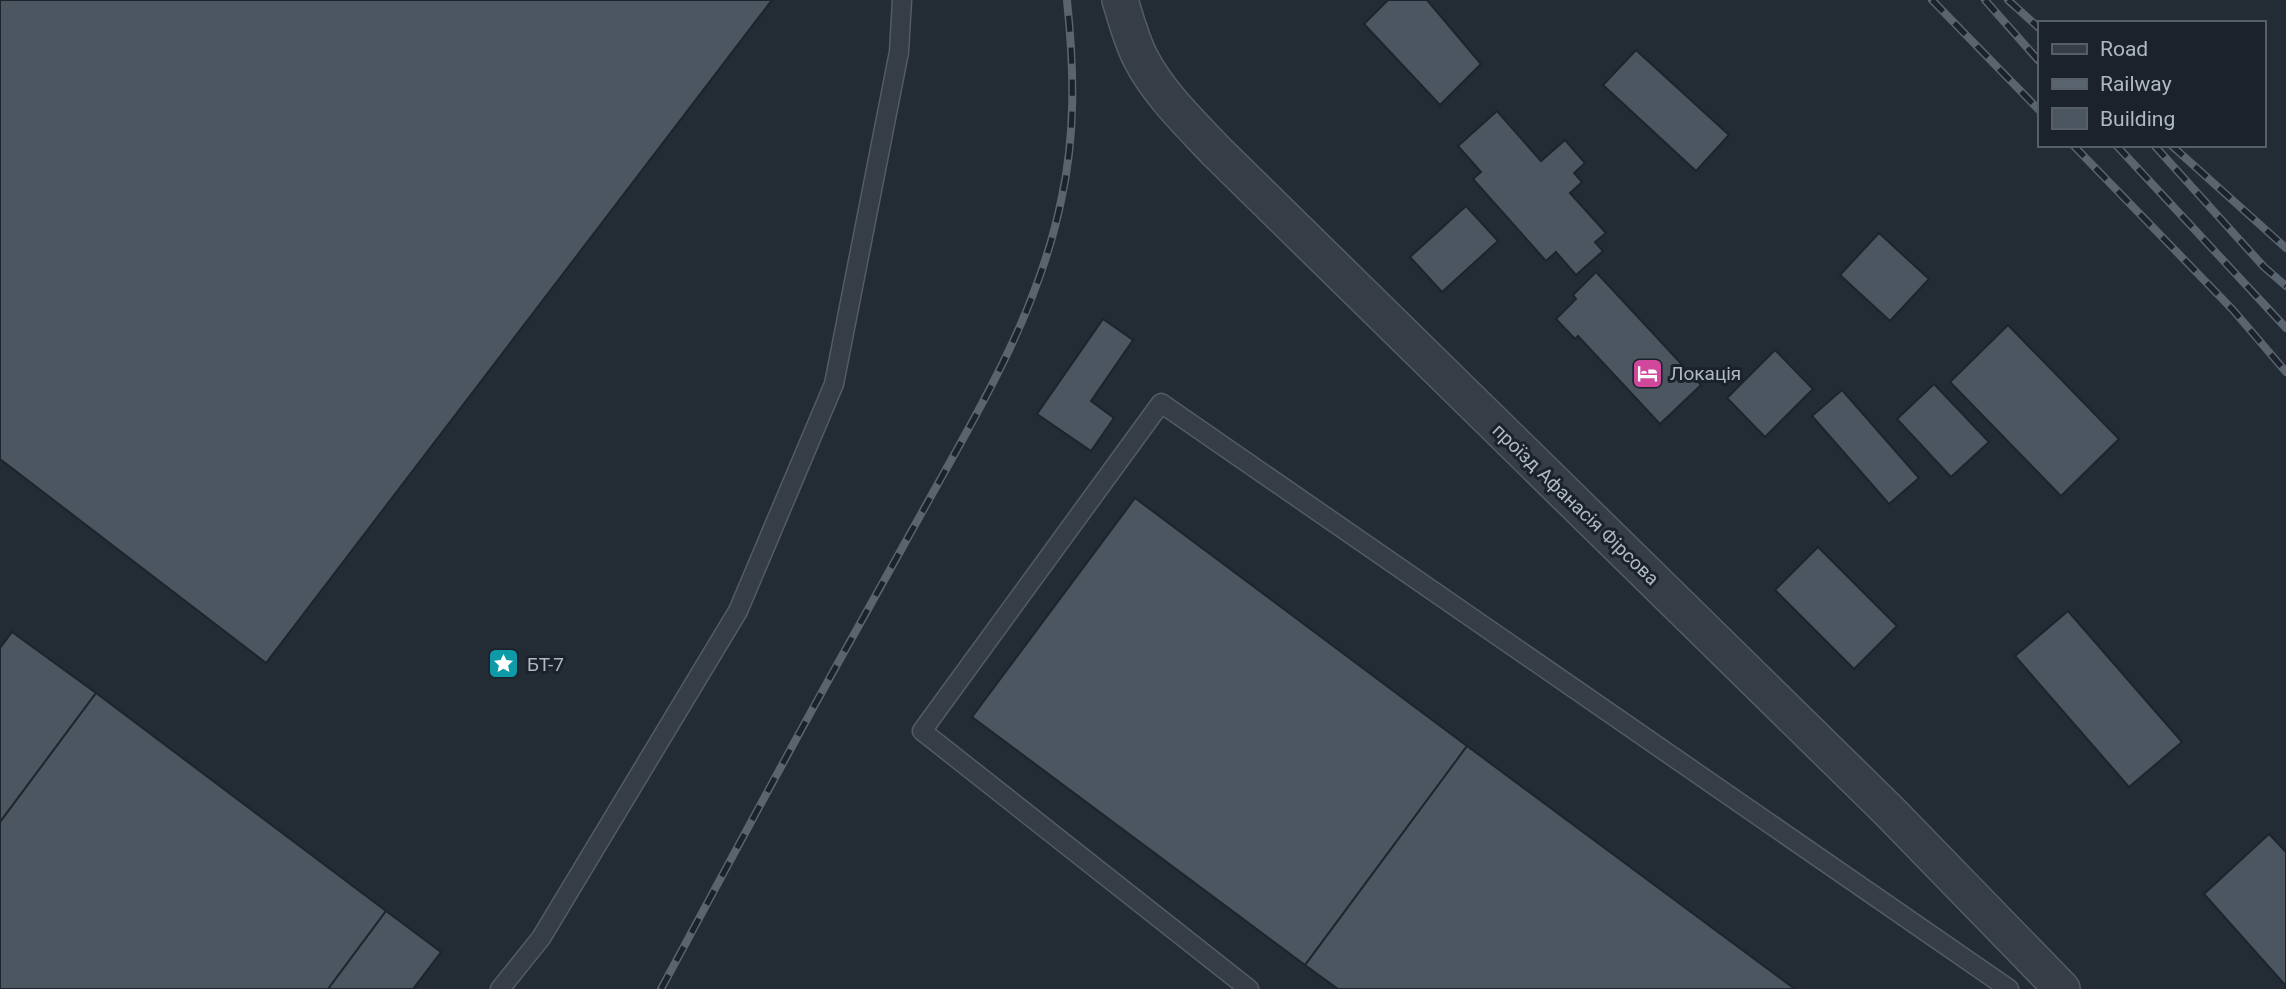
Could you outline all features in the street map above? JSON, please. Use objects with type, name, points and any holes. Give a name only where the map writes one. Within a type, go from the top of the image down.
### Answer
[{"type":"street","name":"проїзд Афанасія Фірсова","points":[[1120,0],[1140,57],[1150,75],[1216,151],[1889,811],[2062,989]]},
{"type":"lane","points":[[500,989],[541,938],[738,611],[834,384],[899,52],[902,0]]},
{"type":"lane","points":[[1249,989],[922,731],[1161,403],[2009,989]]},
{"type":"building","points":[[0,0],[772,0],[266,663],[0,459]]},
{"type":"building","points":[[1388,0],[1427,0],[1481,64],[1440,105],[1364,24]]},
{"type":"building","points":[[1636,50],[1729,135],[1696,171],[1603,85]]},
{"type":"building","points":[[1497,111],[1541,161],[1565,140],[1585,163],[1574,173],[1582,182],[1570,193],[1606,233],[1595,242],[1603,251],[1576,275],[1556,252],[1546,261],[1473,179],[1481,172],[1458,146]]},
{"type":"building","points":[[1466,206],[1498,241],[1442,292],[1410,257]]},
{"type":"building","points":[[1879,233],[1929,279],[1890,321],[1840,275]]},
{"type":"building","points":[[1596,272],[1701,385],[1660,424],[1578,336],[1575,339],[1556,319],[1576,299],[1573,295]]},
{"type":"building","points":[[1103,319],[1133,340],[1091,401],[1114,418],[1091,451],[1037,414]]},
{"type":"building","points":[[2008,325],[2119,439],[2061,496],[1950,382]]},
{"type":"building","points":[[1775,350],[1813,389],[1765,437],[1727,398]]},
{"type":"building","points":[[1934,384],[1989,442],[1951,477],[1897,419]]},
{"type":"building","points":[[1842,390],[1919,478],[1889,504],[1812,416]]},
{"type":"building","points":[[1135,498],[1467,746],[1305,965],[972,717]]},
{"type":"building","points":[[1818,547],[1897,626],[1854,669],[1775,590]]},
{"type":"building","points":[[2068,611],[2182,742],[2129,787],[2015,656]]},
{"type":"building","points":[[12,632],[96,693],[0,822],[0,648]]},
{"type":"building","points":[[96,693],[386,911],[328,989],[0,989],[0,822]]},
{"type":"building","points":[[1467,746],[1795,989],[1338,989],[1305,965]]},
{"type":"building","points":[[2269,834],[2286,852],[2286,986],[2204,894]]},
{"type":"building","points":[[386,911],[441,952],[413,989],[328,989]]},
{"type":"railway","points":[[661,989],[807,719],[981,407],[1028,307],[1052,237],[1066,176],[1072,76],[1067,0]]},
{"type":"railway","points":[[1932,0],[2038,109]]},
{"type":"railway","points":[[1985,0],[2038,60]]},
{"type":"railway","points":[[2008,0],[2038,27]]},
{"type":"railway","points":[[2075,147],[2233,310],[2286,372]]},
{"type":"railway","points":[[2118,147],[2286,328]]},
{"type":"railway","points":[[2156,147],[2264,267],[2286,286]]},
{"type":"railway","points":[[2173,147],[2286,248]]},
{"type":"place","name":"Локація","points":[[1647,373]]},
{"type":"place","name":"БТ-7","points":[[504,664]]}]
